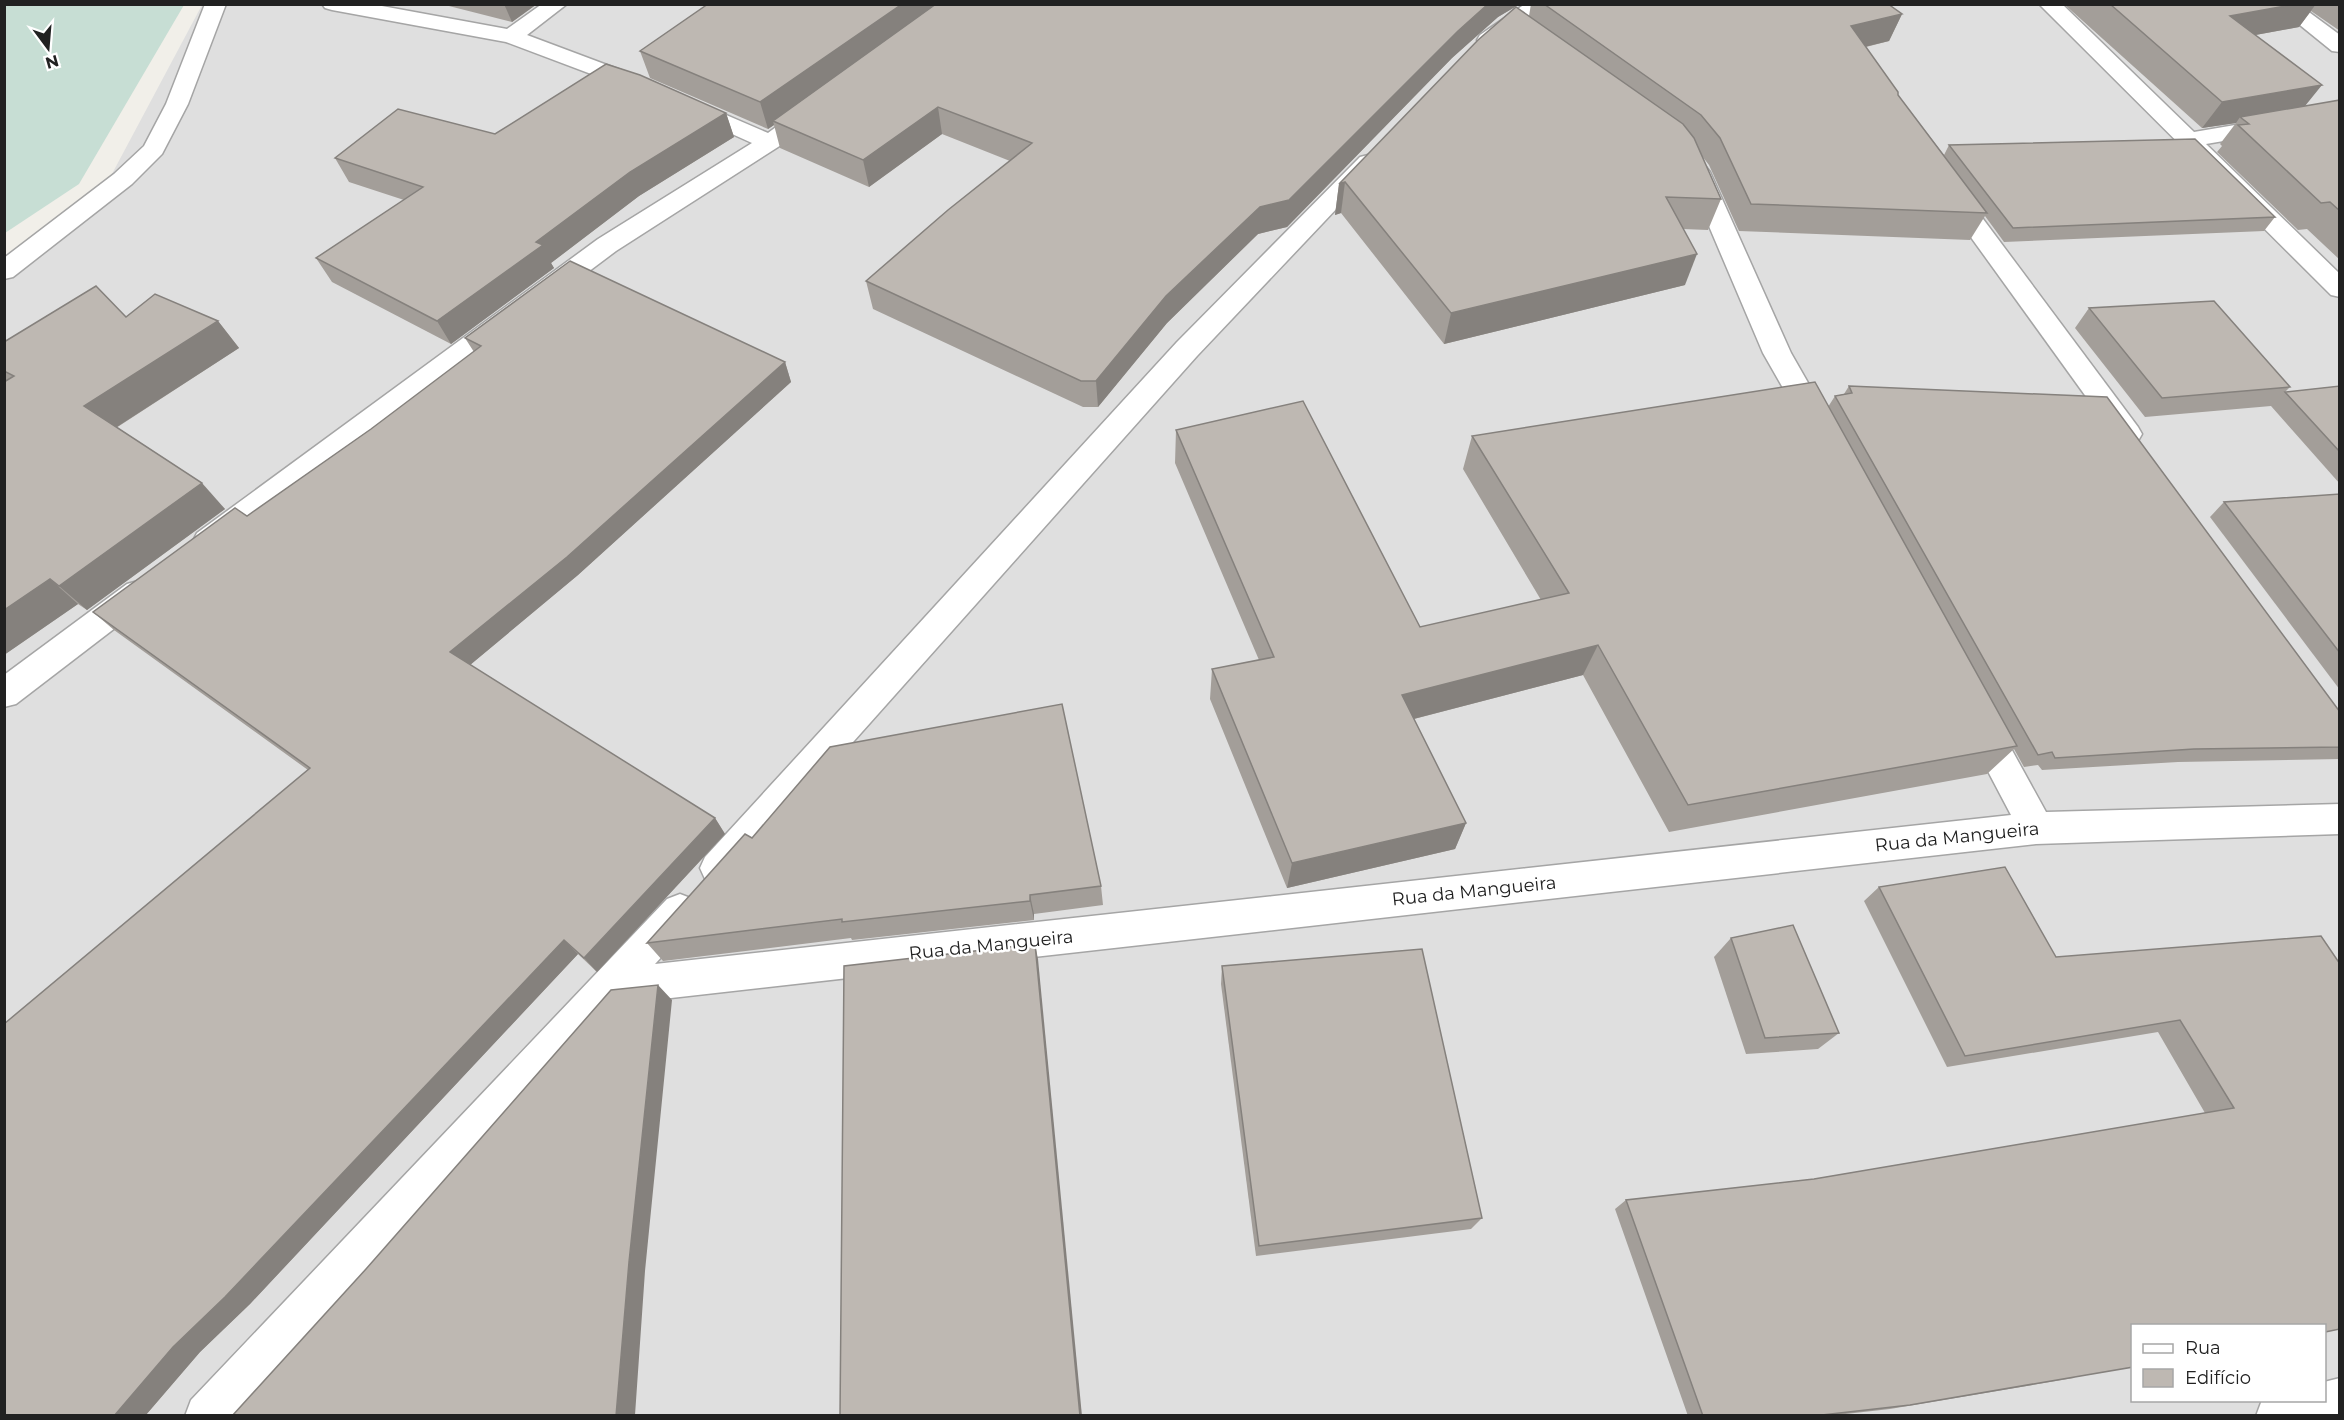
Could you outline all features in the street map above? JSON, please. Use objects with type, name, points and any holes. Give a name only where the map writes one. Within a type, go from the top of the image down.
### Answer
[{"type":"street","points":[[4,270],[123,179],[154,149],[177,104],[216,4]]},
{"type":"street","points":[[332,4],[388,9],[511,36],[663,94],[770,142]]},
{"type":"street","points":[[511,36],[557,4]]},
{"type":"street","points":[[1470,57],[1518,31],[1541,4]]},
{"type":"street","points":[[2049,4],[2340,289]]},
{"type":"street","points":[[2284,4],[2340,46]]},
{"type":"street","points":[[193,552],[607,244],[770,142],[838,94]]},
{"type":"street","points":[[2189,141],[2340,114]]},
{"type":"street","points":[[207,1416],[610,987],[1187,349],[1387,142]]},
{"type":"street","points":[[1681,149],[1695,166],[1706,187],[1777,353],[1832,450]]},
{"type":"street","points":[[1933,168],[2143,454]]},
{"type":"street","points":[[4,694],[154,581]]},
{"type":"street","points":[[1968,702],[2036,828]]},
{"type":"street","name":"Rua da Mangueira","points":[[610,987],[2036,828],[2340,819]]},
{"type":"street","points":[[2278,1416],[2340,1400]]},
{"type":"shaded area","points":[[202,5],[2339,5],[2339,1415],[5,1415],[4,258],[105,187]]},
{"type":"green space","points":[[5,4],[184,5],[79,184],[5,233]]},
{"type":"building","points":[[708,4],[902,4],[760,102],[640,51]]},
{"type":"building","points":[[936,4],[1488,4],[1458,31],[1289,200],[1260,207],[1166,296],[1096,381],[1081,381],[866,281],[948,210],[1032,143],[938,107],[863,160],[773,121]]},
{"type":"building","points":[[1544,4],[1888,4],[1902,14],[1851,26],[1898,95],[1987,213],[1751,204],[1720,138],[1701,115]]},
{"type":"building","points":[[2110,4],[2296,4],[2230,16],[2322,85],[2222,102]]},
{"type":"building","points":[[1516,7],[1683,124],[1694,138],[1721,199],[1666,197],[1697,254],[1451,313],[1345,182],[1339,184],[1478,40]]},
{"type":"building","points":[[606,64],[640,75],[726,113],[630,172],[536,242],[543,245],[437,321],[316,258],[423,187],[335,158],[398,109],[495,134]]},
{"type":"building","points":[[2340,100],[2340,211],[2330,202],[2321,203],[2238,125],[2249,124],[2240,117]]},
{"type":"building","points":[[2195,139],[2275,217],[2013,228],[1949,145]]},
{"type":"building","points":[[570,261],[785,362],[567,557],[450,652],[715,818],[584,958],[564,940],[225,1297],[173,1347],[114,1416],[4,1416],[4,1024],[310,768],[93,612],[235,508],[247,516],[371,429],[481,346],[465,338]]},
{"type":"building","points":[[96,286],[126,317],[155,294],[218,321],[84,406],[202,483],[59,586],[50,579],[4,610],[4,382],[14,376],[4,371],[4,342]]},
{"type":"building","points":[[2214,301],[2290,387],[2162,398],[2089,308]]},
{"type":"building","points":[[1815,382],[2017,746],[1688,805],[1598,645],[1402,695],[1466,823],[1292,863],[1212,669],[1274,657],[1176,430],[1303,401],[1420,627],[1569,593],[1472,436]]},
{"type":"building","points":[[1849,386],[2107,397],[2340,712],[2340,747],[2194,749],[2055,758],[2052,752],[2038,755],[1835,396],[1852,393]]},
{"type":"building","points":[[2340,386],[2340,452],[2285,392]]},
{"type":"building","points":[[2340,494],[2340,653],[2224,502]]},
{"type":"building","points":[[1062,704],[1101,886],[1030,895],[1030,901],[842,922],[842,919],[647,943],[745,834],[752,838],[830,747]]},
{"type":"building","points":[[2005,867],[2056,957],[2321,936],[2340,964],[2340,1329],[2326,1332],[2326,1324],[2131,1324],[2131,1367],[1910,1405],[1813,1416],[1703,1416],[1626,1200],[1814,1179],[2234,1108],[2180,1020],[1965,1056],[1879,887]]},
{"type":"building","points":[[1793,925],[1839,1033],[1765,1038],[1731,938]]},
{"type":"building","points":[[1035,944],[1080,1416],[840,1416],[844,966]]},
{"type":"building","points":[[1422,949],[1482,1218],[1259,1246],[1222,966]]},
{"type":"building","points":[[658,985],[629,1262],[616,1416],[232,1416],[366,1269],[611,990]]}]
